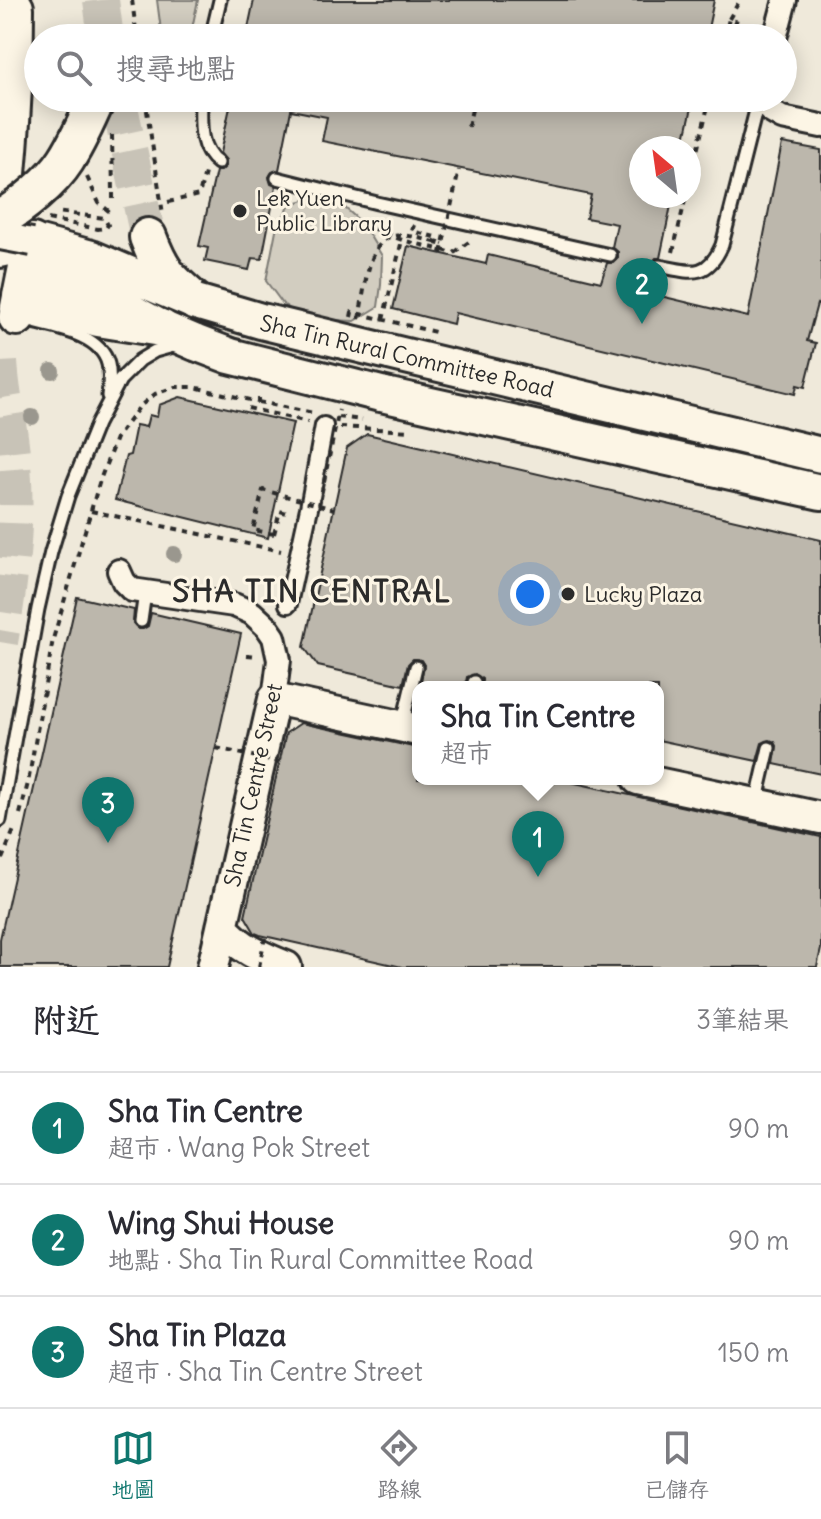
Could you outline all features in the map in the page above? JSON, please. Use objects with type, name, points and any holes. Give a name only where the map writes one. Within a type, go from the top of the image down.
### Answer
[{"type":"highway","points":[[0,56],[15,8],[15,71],[7,177],[15,264],[107,320],[161,328]]},
{"type":"highway","points":[[0,219],[51,178],[103,114]]},
{"type":"highway","points":[[156,227],[157,261],[169,279],[196,302]]},
{"type":"main road","name":"Sha Tin Rural Committee Road","points":[[15,264],[91,258],[196,302],[261,321],[386,335],[821,455]]},
{"type":"main road","name":"Sha Tin Rural Committee Road","points":[[161,328],[230,356],[260,364],[821,492]]},
{"type":"main road","points":[[274,699],[410,728]]},
{"type":"main road","name":"Sha Tin Centre Street","points":[[213,967],[274,699]]},
{"type":"main road","points":[[662,785],[736,803],[821,818]]},
{"type":"main road","points":[[222,927],[232,939],[254,954],[286,967]]},
{"type":"street","points":[[779,24],[785,0]]},
{"type":"street","points":[[772,112],[782,118],[821,126]]},
{"type":"street","points":[[288,604],[324,426]]},
{"type":"street","points":[[119,571],[132,590],[145,593]]},
{"type":"street","name":"Sha Tin Centre Street","points":[[145,593],[234,605],[252,613],[274,637],[279,660],[274,699]]},
{"type":"lane","points":[[214,24],[220,0]]},
{"type":"lane","points":[[201,112],[203,142],[214,160]]},
{"type":"lane","points":[[659,266],[692,273],[706,268],[717,257],[758,112]]},
{"type":"lane","points":[[277,178],[610,255]]},
{"type":"lane","points":[[15,264],[84,337],[95,343],[108,362],[107,401]]},
{"type":"lane","points":[[0,820],[38,609],[51,552],[77,473],[107,401],[120,380],[140,360],[155,351],[196,343]]},
{"type":"lane","points":[[141,621],[145,593]]},
{"type":"lane","points":[[415,681],[416,667]]},
{"type":"lane","points":[[410,728],[412,708]]},
{"type":"lane","points":[[736,803],[769,748]]},
{"type":"path","points":[[132,0],[135,24]]},
{"type":"path","points":[[728,24],[740,0]]},
{"type":"path","points":[[729,19],[738,22]]},
{"type":"path","points":[[147,112],[157,197],[156,227]]},
{"type":"path","points":[[468,127],[471,112]]},
{"type":"path","points":[[701,136],[707,112]]},
{"type":"path","points":[[103,114],[113,137],[113,204]]},
{"type":"path","points":[[168,202],[199,195],[214,160]]},
{"type":"path","points":[[439,251],[459,170]]},
{"type":"path","points":[[672,253],[683,208]]},
{"type":"path","points":[[15,264],[108,225],[104,218],[50,209]]},
{"type":"path","points":[[374,229],[402,240],[454,253],[471,239]]},
{"type":"path","points":[[439,238],[439,251]]},
{"type":"path","points":[[386,335],[402,240]]},
{"type":"path","points":[[19,815],[28,783],[53,639],[100,480],[116,438],[140,406],[155,394],[175,387],[194,387],[258,402],[258,394]]},
{"type":"path","points":[[285,525],[287,513],[280,511],[274,534],[253,530],[263,490],[334,509]]},
{"type":"path","points":[[91,511],[299,555]]},
{"type":"path","points":[[216,748],[279,762]]},
{"type":"path","points":[[2,859],[16,826]]},
{"type":"path","points":[[259,967],[265,937]]},
{"type":"shaded area","points":[[157,0],[198,0],[193,24],[160,24]]},
{"type":"shaded area","points":[[320,196],[336,200],[362,223],[382,256],[378,307],[355,321],[305,319],[283,304],[266,281],[276,230],[290,204]]},
{"type":"building","points":[[254,0],[714,0],[709,24],[249,24]]},
{"type":"building","points":[[229,112],[291,112],[279,170],[269,177],[271,184],[276,186],[262,259],[252,258],[249,270],[205,261],[208,248],[199,246],[216,171],[226,166],[226,160],[220,153]]},
{"type":"building","points":[[301,112],[691,112],[686,136],[629,136],[629,208],[670,208],[660,258],[651,264],[651,269],[657,274],[652,294],[748,317],[782,143],[821,150],[821,296],[807,341],[816,343],[805,387],[797,385],[795,394],[455,313],[453,324],[393,309],[408,246],[486,264],[488,255],[601,282],[607,263],[613,263],[618,258],[618,252],[612,247],[617,224],[586,218],[591,195],[322,141],[327,117]]},
{"type":"building","points":[[180,397],[293,423],[268,538],[115,500],[136,425],[146,427],[149,415],[157,417],[159,405]]},
{"type":"building","name":"Lucky Plaza","points":[[367,434],[821,540],[821,774],[774,764],[777,746],[770,740],[762,743],[757,761],[664,741],[664,681],[482,681],[475,674],[467,677],[466,681],[421,681],[424,665],[421,660],[413,659],[408,664],[403,685],[318,666],[304,647],[347,448]]},
{"type":"building","points":[[77,597],[134,610],[133,623],[139,629],[148,626],[151,613],[241,634],[167,967],[0,967],[0,939]]},
{"type":"building","points":[[301,723],[412,747],[412,785],[584,785],[821,837],[821,949],[817,967],[402,967],[255,933],[245,916],[286,733]]},
{"type":"tunnel","points":[[101,0],[104,24]]},
{"type":"tunnel","points":[[121,112],[148,237]]},
{"type":"tunnel","points":[[0,362],[14,487],[14,532],[0,642]]},
{"type":"place","name":"Lek Yuen Public Library","points":[[240,211]]},
{"type":"place","name":"Wing Shui House","points":[[642,324]]},
{"type":"place","name":"Lucky Plaza","points":[[568,594]]},
{"type":"place","name":"Sha Tin Plaza","points":[[108,843]]},
{"type":"place","name":"Sha Tin Centre","points":[[538,877]]},
{"type":"district","name":"SHA TIN CENTRAL","points":[[312,592]]}]
